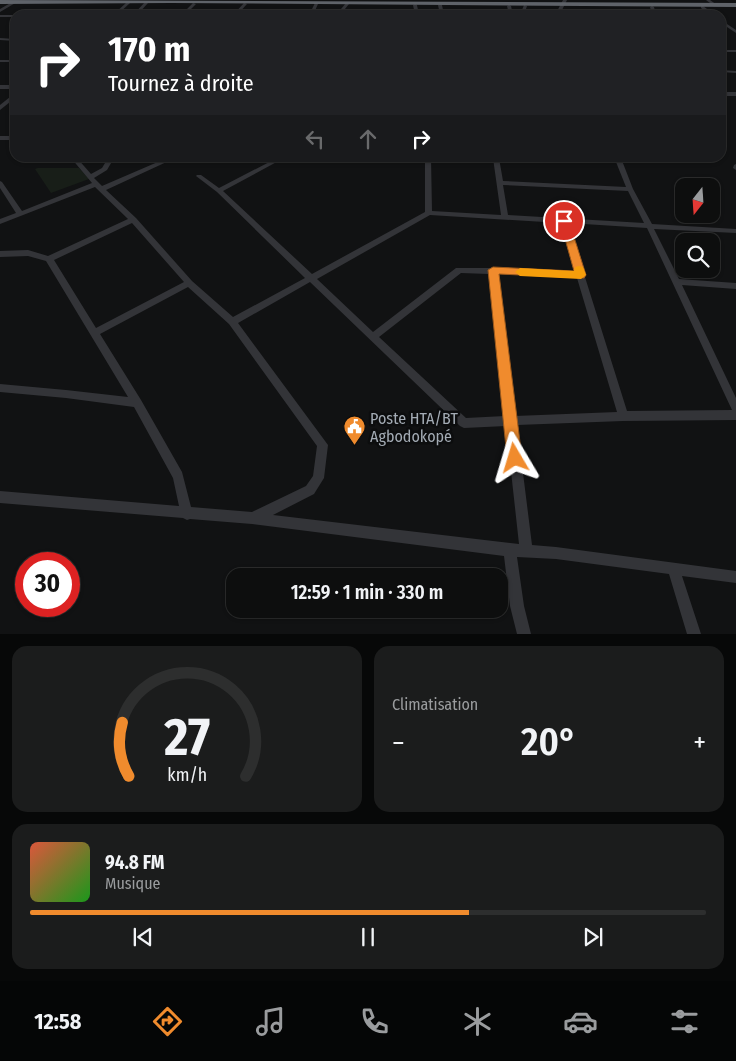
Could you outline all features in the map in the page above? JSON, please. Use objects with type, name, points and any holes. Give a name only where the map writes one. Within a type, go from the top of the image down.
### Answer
[{"type":"highway","points":[[14,3],[247,2],[525,6],[563,3],[736,6]]},
{"type":"highway","points":[[0,3],[535,2],[652,7],[736,6]]},
{"type":"street","points":[[708,0],[715,5]]},
{"type":"street","points":[[0,11],[14,3]]},
{"type":"street","points":[[139,10],[146,3]]},
{"type":"street","points":[[188,10],[194,4]]},
{"type":"street","points":[[313,10],[316,4]]},
{"type":"street","points":[[342,10],[347,4]]},
{"type":"street","points":[[415,5],[416,10]]},
{"type":"street","points":[[440,5],[441,10]]},
{"type":"street","points":[[509,6],[509,10]]},
{"type":"street","points":[[524,10],[525,6]]},
{"type":"street","points":[[702,7],[706,10]]},
{"type":"street","points":[[0,108],[10,99]]},
{"type":"street","points":[[78,162],[133,220],[188,283],[232,322],[323,445],[318,478],[310,490],[252,518]]},
{"type":"street","points":[[96,183],[109,162]]},
{"type":"street","points":[[0,222],[96,183],[160,162]]},
{"type":"street","points":[[219,191],[273,162]]},
{"type":"street","points":[[428,162],[429,213]]},
{"type":"street","points":[[496,162],[505,218]]},
{"type":"street","points":[[619,162],[630,190],[650,227],[736,409]]},
{"type":"street","points":[[199,176],[219,191],[464,423],[622,416],[736,415]]},
{"type":"street","points":[[498,182],[630,190]]},
{"type":"street","points":[[0,183],[20,214]]},
{"type":"street","points":[[232,322],[429,213],[736,231]]},
{"type":"street","points":[[0,254],[28,254],[49,259],[133,220]]},
{"type":"street","points":[[564,221],[622,416]]},
{"type":"street","points":[[49,259],[137,403],[178,476],[187,514]]},
{"type":"street","points":[[373,337],[454,272],[464,269],[581,275]]},
{"type":"street","points":[[493,270],[526,550]]},
{"type":"street","points":[[676,282],[736,286]]},
{"type":"street","points":[[94,333],[188,283]]},
{"type":"street","points":[[0,388],[137,403]]},
{"type":"street","points":[[0,496],[187,514],[252,518],[736,577]]},
{"type":"street","points":[[510,550],[517,606],[524,634]]},
{"type":"street","points":[[674,570],[694,634]]},
{"type":"shaded area","points":[[79,168],[89,179],[51,193],[35,169]]},
{"type":"slow traffic","points":[[520,272],[581,275],[579,270]]},
{"type":"place","name":"Poste HTA/BT Agbodokopé","points":[[354,446]]},
{"type":"route","points":[[515,458],[493,270],[581,275],[564,221]]}]
